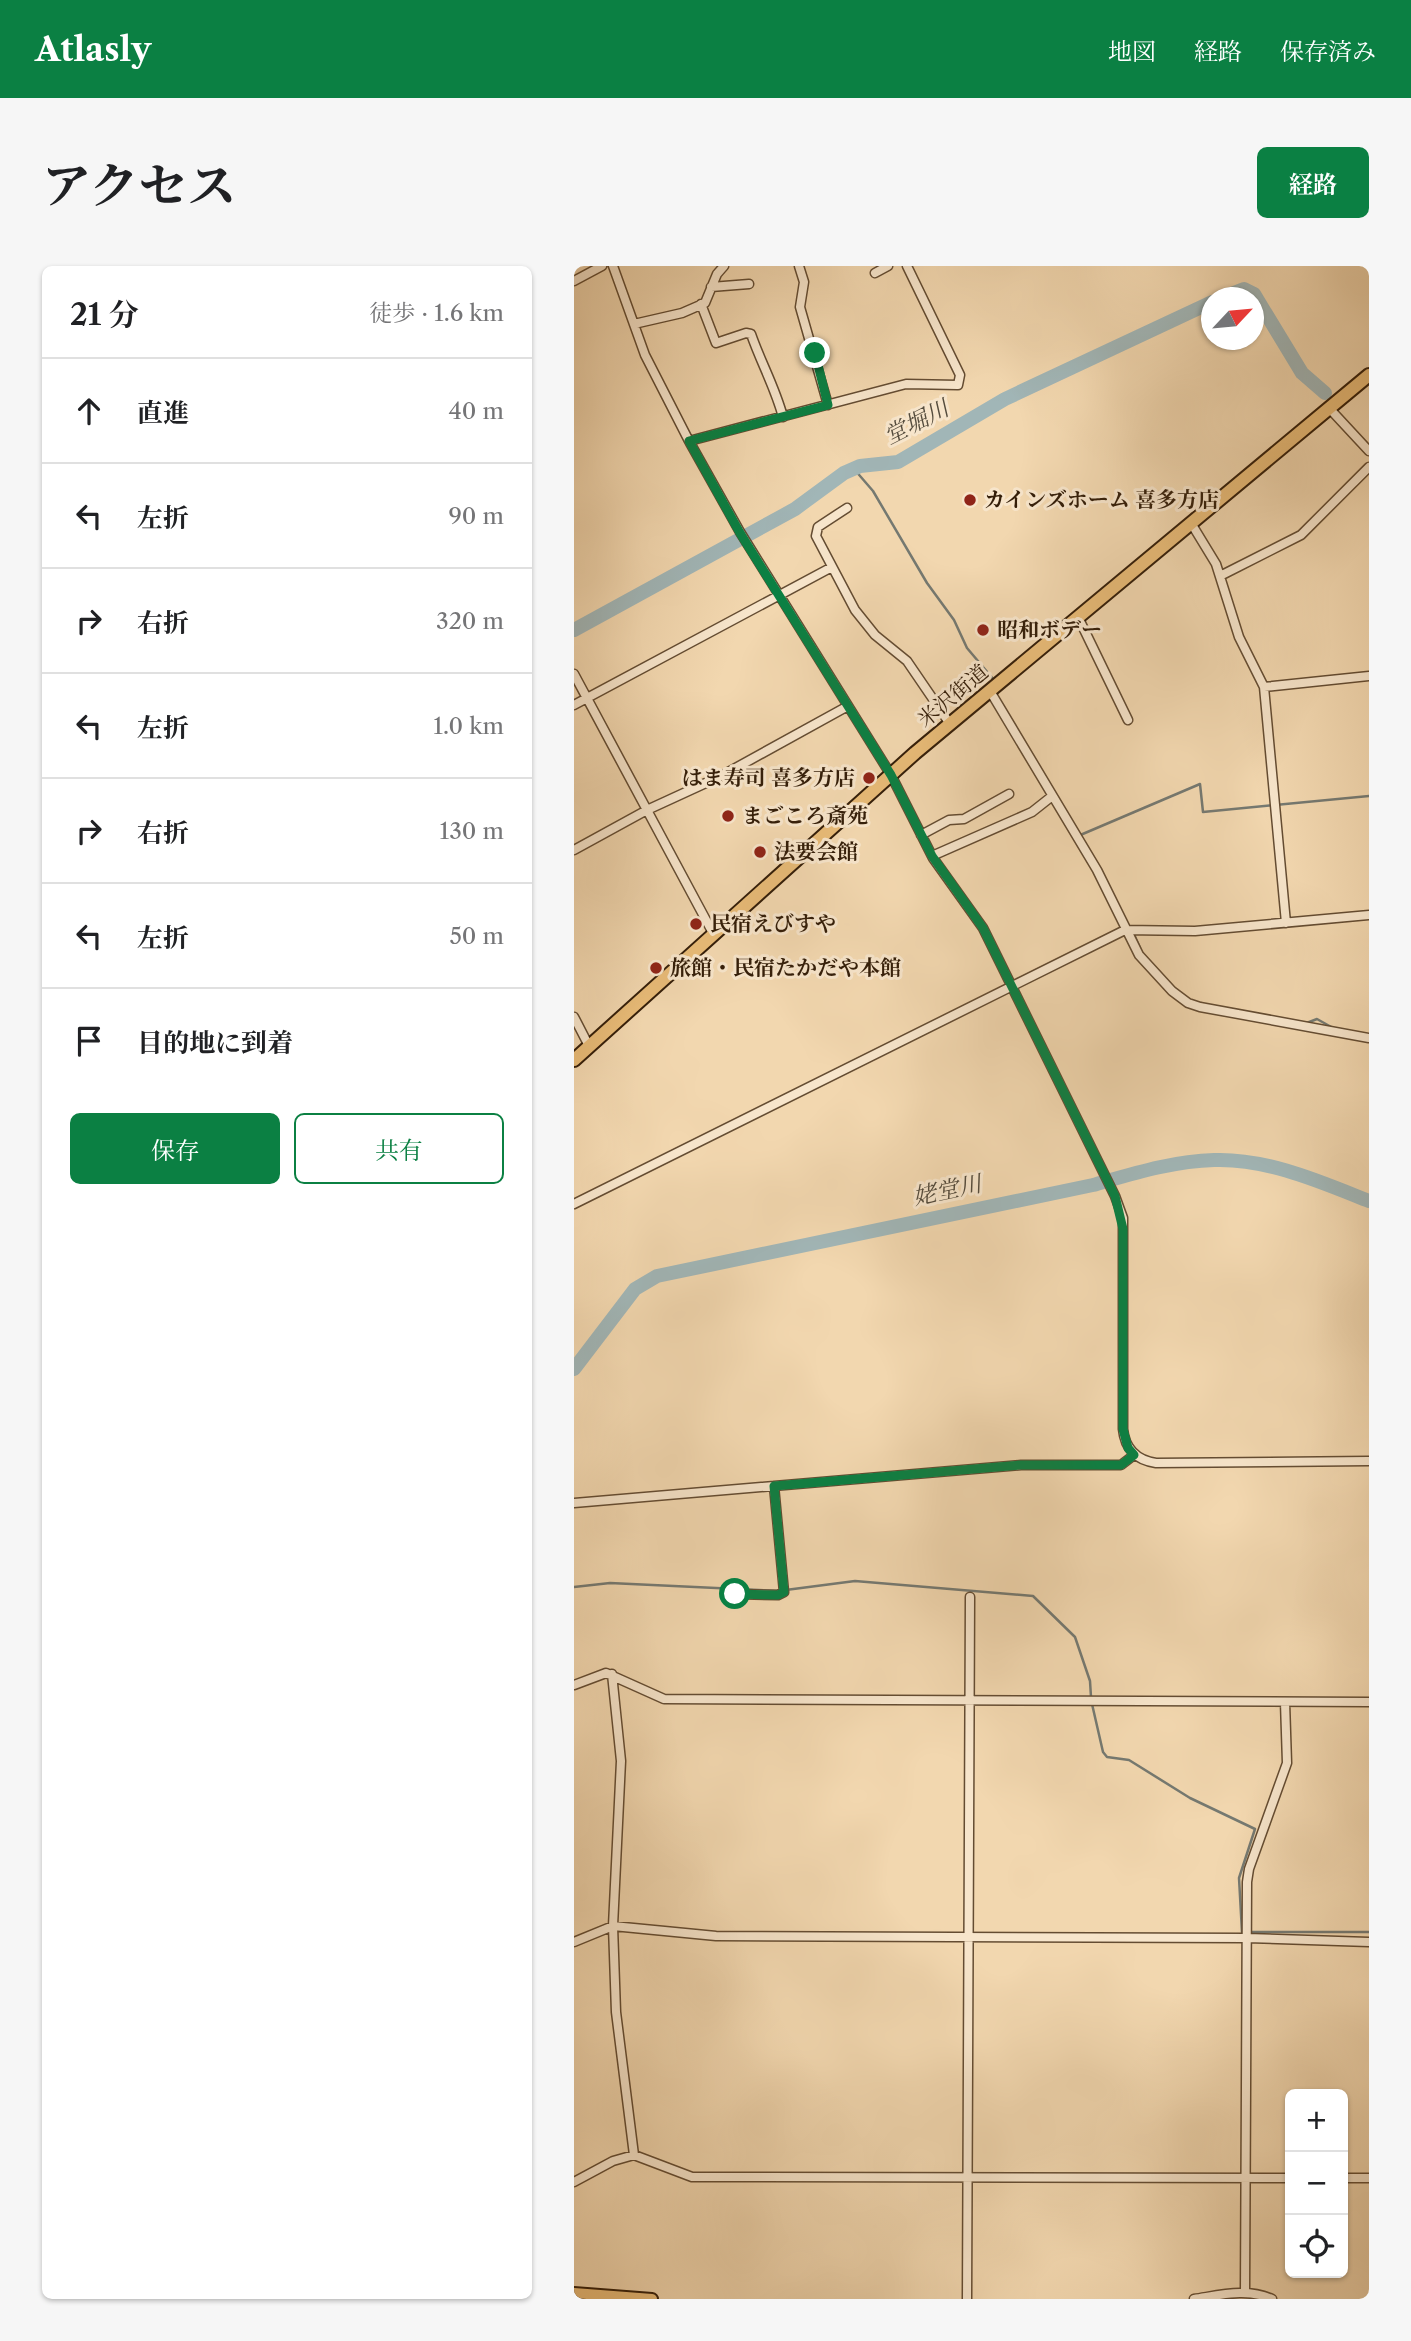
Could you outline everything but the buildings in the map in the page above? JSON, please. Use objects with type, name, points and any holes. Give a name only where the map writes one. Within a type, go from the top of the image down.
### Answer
[{"type":"highway","name":"米沢街道","points":[[574,1060],[950,724],[1369,375]]},
{"type":"main road","points":[[574,2293],[652,2299]]},
{"type":"street","points":[[574,281],[602,266]]},
{"type":"street","points":[[613,266],[645,355],[689,441],[742,536],[891,775],[932,856],[983,928],[1115,1196],[1123,1218],[1123,1429],[1128,1448],[1134,1455],[1156,1464],[1369,1461]]},
{"type":"street","points":[[634,324],[682,313],[701,304],[709,296],[717,274],[724,266]]},
{"type":"street","points":[[799,266],[804,282],[800,307],[828,405]]},
{"type":"street","points":[[875,273],[888,266]]},
{"type":"street","points":[[689,441],[906,384],[957,385],[960,375],[907,266]]},
{"type":"street","points":[[711,287],[749,284]]},
{"type":"street","points":[[701,304],[716,343],[746,333],[751,334],[764,368],[775,386],[783,417]]},
{"type":"street","points":[[1329,408],[1369,451]]},
{"type":"street","points":[[1222,575],[1301,535],[1369,467]]},
{"type":"street","points":[[847,508],[815,531],[832,567],[855,610],[876,635],[907,661],[950,724]]},
{"type":"street","points":[[1191,523],[1216,564],[1239,637],[1264,687],[1286,923]]},
{"type":"street","points":[[574,705],[832,567]]},
{"type":"street","points":[[1078,617],[1128,720]]},
{"type":"street","points":[[574,674],[714,935]]},
{"type":"street","points":[[1264,687],[1369,676]]},
{"type":"street","points":[[990,691],[1097,870],[1125,930],[1144,961],[1188,1003],[1269,1021],[1369,1038]]},
{"type":"street","points":[[574,850],[648,810],[720,776],[848,706]]},
{"type":"street","points":[[921,835],[950,820],[964,819],[1009,794]]},
{"type":"street","points":[[932,856],[1032,812],[1051,797]]},
{"type":"street","points":[[574,1204],[1125,930],[1195,931],[1369,915]]},
{"type":"street","points":[[574,1017],[589,1046]]},
{"type":"street","points":[[574,1503],[1020,1465],[1121,1465],[1134,1455]]},
{"type":"street","points":[[735,1594],[778,1595],[784,1592],[774,1486]]},
{"type":"street","points":[[967,2299],[970,1597]]},
{"type":"street","points":[[574,1685],[606,1673],[664,1699],[1369,1702]]},
{"type":"street","points":[[612,1674],[621,1761],[613,1926],[618,2030],[634,2155]]},
{"type":"street","points":[[1245,2292],[1249,1869],[1287,1763],[1285,1702]]},
{"type":"street","points":[[574,1942],[613,1926],[716,1936],[1247,1938],[1369,1942]]},
{"type":"street","points":[[574,2182],[613,2161],[634,2155],[692,2177],[1285,2178]]},
{"type":"street","points":[[1348,2178],[1369,2178]]},
{"type":"street","points":[[1194,2299],[1245,2292],[1256,2292],[1272,2299]]},
{"type":"waterway","name":"堂堀川","points":[[574,630],[795,509],[844,473],[860,466],[898,462],[1005,399],[1201,307]]},
{"type":"waterway","name":"堂堀川","points":[[1264,310],[1302,373],[1325,393]]},
{"type":"waterway","points":[[854,469],[873,491],[927,583],[954,620],[967,648],[994,680]]},
{"type":"waterway","points":[[1078,836],[1200,784],[1203,812],[1369,796]]},
{"type":"waterway","points":[[1133,932],[1140,948]]},
{"type":"waterway","points":[[1147,959],[1171,985]]},
{"type":"waterway","points":[[1304,1024],[1317,1019],[1333,1028]]},
{"type":"waterway","name":"姥堂川","points":[[574,1369],[635,1289],[657,1276],[1093,1185],[1168,1165],[1214,1160],[1254,1163],[1293,1173],[1369,1201]]},
{"type":"waterway","points":[[574,1587],[610,1583],[778,1591],[855,1581],[1033,1596],[1075,1637],[1090,1681],[1091,1697]]},
{"type":"waterway","points":[[1092,1704],[1103,1752],[1107,1757],[1129,1760],[1190,1798],[1255,1829],[1239,1878],[1242,1932]]},
{"type":"waterway","points":[[1250,1932],[1369,1932]]},
{"type":"place","name":"カインズホーム 喜多方店","points":[[970,500]]},
{"type":"place","name":"昭和ボデー","points":[[983,630]]},
{"type":"place","name":"はま寿司 喜多方店","points":[[869,778]]},
{"type":"place","name":"まごころ斎苑","points":[[728,816]]},
{"type":"place","name":"法要会館","points":[[760,852]]},
{"type":"place","name":"民宿えびすや","points":[[696,924]]},
{"type":"place","name":"旅館・民宿たかだや本館","points":[[656,968]]},
{"type":"route","points":[[735,1594],[778,1595],[784,1592],[774,1486],[1020,1465],[1121,1465],[1134,1455],[1124,1439],[1123,1429],[1123,1218],[1115,1196],[983,928],[932,856],[891,775],[740,533],[689,441],[828,405],[815,353]]}]
